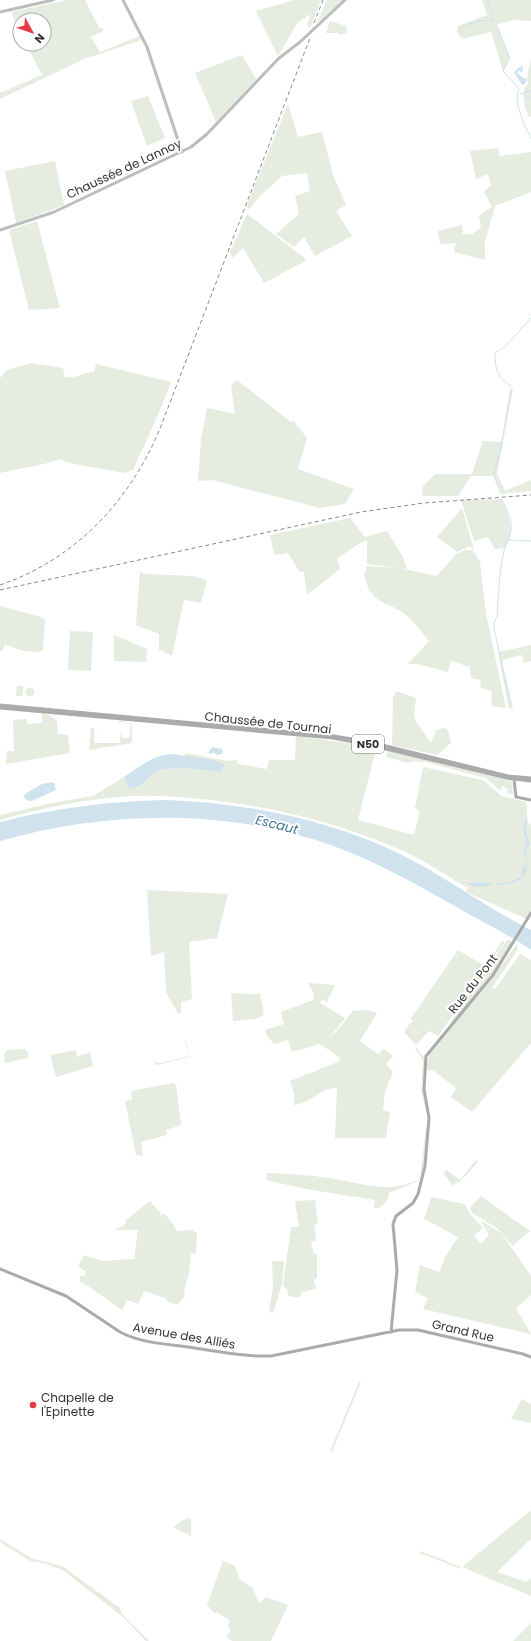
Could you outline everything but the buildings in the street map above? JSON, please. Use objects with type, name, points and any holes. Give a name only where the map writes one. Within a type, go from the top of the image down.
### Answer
[{"type":"main road","points":[[0,12],[53,0]]},
{"type":"main road","points":[[123,0],[147,47],[182,152]]},
{"type":"main road","name":"Chaussée de Lannoy","points":[[0,230],[54,212],[182,152],[207,134],[278,59],[300,42],[345,0]]},
{"type":"main road","name":"Chaussée de Tournai","points":[[0,707],[333,738],[514,779],[531,779]]},
{"type":"main road","name":"Chaussée de Tournai","points":[[0,707],[334,736],[382,745],[508,776],[531,779]]},
{"type":"main road","points":[[514,779],[516,797],[531,800]]},
{"type":"main road","name":"Rue du Pont","points":[[391,1332],[392,1303],[397,1275],[393,1224],[400,1212],[413,1202],[422,1181],[428,1129],[428,1112],[424,1089],[427,1054],[485,986],[531,913]]},
{"type":"main road","name":"Avenue des Alliés","points":[[0,1269],[66,1296],[120,1332],[129,1337],[146,1341],[252,1356],[271,1356],[391,1332]]},
{"type":"main road","name":"Grand Rue","points":[[391,1332],[418,1330],[531,1357]]},
{"type":"shaded area","points":[[67,0],[85,0],[100,29],[103,28],[103,31],[91,37],[100,52],[140,36],[142,40],[84,59],[0,99],[0,93],[42,75],[30,52],[52,52],[52,12],[12,12],[12,14],[11,12]]},
{"type":"shaded area","points":[[294,0],[321,0],[310,29],[307,24],[311,14],[298,22],[278,56],[256,11]]},
{"type":"shaded area","points":[[327,0],[344,0],[317,23]]},
{"type":"shaded area","points":[[482,0],[531,0],[531,21],[514,20],[497,24],[510,58],[503,71],[491,32],[462,39],[457,32],[458,26],[487,15]]},
{"type":"shaded area","points":[[330,21],[346,26],[347,33],[339,35],[339,33],[326,33]]},
{"type":"shaded area","points":[[242,55],[256,79],[216,122],[195,73]]},
{"type":"shaded area","points":[[531,57],[531,117],[529,117],[524,104],[523,95],[528,83]]},
{"type":"shaded area","points":[[148,96],[165,138],[147,146],[131,101]]},
{"type":"shaded area","points":[[288,104],[298,137],[322,132],[333,175],[346,205],[336,211],[352,236],[315,256],[304,237],[294,247],[276,234],[299,214],[295,196],[310,191],[307,173],[282,176],[261,195],[249,209],[246,207]]},
{"type":"shaded area","points":[[498,148],[500,156],[531,152],[531,192],[495,206],[485,242],[485,260],[454,252],[456,243],[440,244],[438,231],[462,225],[463,234],[472,234],[481,227],[479,216],[492,207],[484,192],[491,185],[488,174],[476,179],[470,151]]},
{"type":"shaded area","points":[[55,161],[64,205],[16,223],[5,171]]},
{"type":"shaded area","points":[[247,214],[307,260],[264,283],[243,248],[232,258],[230,252]]},
{"type":"shaded area","points":[[37,221],[60,308],[29,310],[9,230]]},
{"type":"shaded area","points":[[31,363],[63,368],[65,377],[74,377],[94,372],[96,364],[171,382],[158,416],[133,470],[125,473],[69,463],[60,459],[0,473],[0,378],[7,370]]},
{"type":"shaded area","points":[[237,380],[291,422],[294,421],[307,438],[298,469],[354,489],[345,504],[320,508],[212,480],[198,481],[201,439],[207,408],[235,414],[231,385]]},
{"type":"shaded area","points":[[510,389],[513,389],[497,474],[505,491],[531,480],[531,491],[507,493],[503,495],[494,476],[471,476],[458,496],[422,496],[423,486],[435,474],[472,474],[483,441],[502,442]]},
{"type":"shaded area","points":[[502,499],[509,518],[511,530],[509,542],[505,548],[495,549],[488,537],[474,541],[461,500]]},
{"type":"shaded area","points":[[462,508],[474,550],[470,546],[457,552],[437,537]]},
{"type":"shaded area","points":[[350,518],[365,537],[387,531],[403,557],[407,569],[367,564],[367,540],[337,558],[340,569],[307,595],[304,572],[299,571],[288,553],[274,555],[270,535]]},
{"type":"shaded area","points":[[465,550],[473,550],[480,562],[486,614],[506,708],[493,706],[491,701],[492,692],[480,687],[481,680],[471,678],[470,667],[451,661],[448,672],[417,664],[408,664],[429,641],[406,615],[374,597],[370,591],[364,572],[366,571],[366,566],[398,568],[437,576],[456,554]]},
{"type":"shaded area","points":[[140,571],[144,574],[193,576],[207,580],[201,603],[184,600],[172,656],[159,650],[159,634],[136,625]]},
{"type":"shaded area","points":[[0,606],[41,617],[45,620],[43,649],[40,652],[23,651],[5,644],[2,651],[0,651]]},
{"type":"shaded area","points":[[70,631],[93,632],[91,671],[68,670]]},
{"type":"shaded area","points":[[114,635],[147,649],[146,662],[114,661]]},
{"type":"shaded area","points":[[531,645],[531,661],[524,663],[522,655],[502,660],[513,708],[509,709],[498,652]]},
{"type":"shaded area","points":[[17,686],[24,686],[22,696],[16,696]]},
{"type":"shaded area","points":[[30,687],[35,692],[30,697],[25,692]]},
{"type":"shaded area","points":[[396,691],[416,698],[414,714],[415,720],[431,743],[436,730],[444,728],[448,730],[451,743],[437,755],[392,745],[393,698]]},
{"type":"shaded area","points":[[42,713],[49,715],[57,721],[58,734],[68,735],[70,753],[6,764],[7,751],[14,751],[13,720],[26,719],[28,724],[42,723]]},
{"type":"shaded area","points":[[119,721],[132,723],[132,743],[89,750],[91,728],[99,729],[94,729],[94,743],[120,743],[121,730],[122,738],[129,738],[131,723],[120,722],[120,724]]},
{"type":"shaded area","points":[[296,736],[347,743],[376,749],[358,820],[414,835],[420,811],[415,808],[423,767],[482,780],[501,796],[526,802],[528,825],[531,823],[531,913],[527,919],[466,892],[468,886],[466,887],[427,863],[403,851],[356,832],[285,812],[260,807],[187,798],[130,796],[104,798],[74,803],[0,820],[0,815],[52,803],[93,796],[124,777],[129,788],[134,788],[142,784],[158,771],[164,769],[189,768],[221,772],[214,760],[184,757],[185,753],[229,761],[236,760],[238,764],[267,769],[269,760],[295,760]]},
{"type":"shaded area","points":[[388,751],[512,781],[513,794],[507,794],[508,789],[504,788],[504,786],[502,786],[501,791],[486,778],[425,762],[413,761],[408,763],[386,757]]},
{"type":"shaded area","points":[[147,890],[228,894],[217,938],[189,942],[192,999],[181,1002],[181,1013],[178,1014],[166,992],[164,952],[151,956]]},
{"type":"shaded area","points":[[503,940],[504,943],[438,1036],[429,1031],[416,1045],[404,1032],[411,1022],[413,1022],[411,1018],[458,950],[485,966]]},
{"type":"shaded area","points":[[507,940],[512,941],[493,972],[463,1011],[449,1024]]},
{"type":"shaded area","points":[[517,944],[517,951],[492,988],[495,989],[520,954],[531,960],[531,1043],[472,1112],[451,1097],[456,1088],[434,1071],[426,1070],[430,1051],[484,989]]},
{"type":"shaded area","points":[[308,983],[335,985],[327,1002],[322,1000],[320,1003],[345,1018],[337,1029],[326,1039],[337,1031],[353,1011],[367,1010],[377,1013],[360,1041],[378,1054],[383,1049],[393,1056],[386,1064],[393,1072],[385,1092],[383,1110],[390,1112],[386,1138],[335,1138],[337,1088],[330,1089],[320,1093],[306,1102],[294,1105],[294,1093],[290,1081],[340,1061],[339,1057],[320,1044],[292,1052],[288,1040],[274,1044],[267,1036],[265,1030],[284,1024],[281,1012],[313,1000],[314,994]]},
{"type":"shaded area","points":[[231,993],[260,993],[264,1015],[255,1019],[233,1021]]},
{"type":"shaded area","points":[[416,1047],[425,1059],[422,1086],[428,1117],[421,1091],[423,1062],[422,1058],[415,1049]]},
{"type":"shaded area","points":[[25,1049],[29,1054],[27,1058],[5,1063],[4,1055],[7,1050]]},
{"type":"shaded area","points":[[76,1050],[77,1057],[90,1052],[93,1066],[56,1077],[50,1055]]},
{"type":"shaded area","points":[[189,1056],[157,1065],[155,1064],[154,1060],[156,1063],[161,1063]]},
{"type":"shaded area","points":[[173,1083],[176,1085],[181,1125],[166,1130],[167,1135],[141,1142],[143,1156],[136,1155],[125,1101],[132,1100],[131,1091]]},
{"type":"shaded area","points":[[426,1127],[428,1128],[422,1178],[420,1179]]},
{"type":"shaded area","points":[[476,1160],[478,1162],[459,1183],[457,1182],[453,1186],[443,1173],[447,1170],[460,1180]]},
{"type":"shaded area","points":[[267,1173],[321,1177],[364,1185],[386,1187],[408,1184],[420,1179],[412,1184],[390,1192],[385,1203],[377,1208],[374,1208],[375,1200],[306,1189],[266,1180]]},
{"type":"shaded area","points":[[481,1196],[530,1231],[513,1246],[497,1228],[472,1213],[470,1207]]},
{"type":"shaded area","points":[[431,1197],[465,1204],[470,1214],[483,1228],[474,1236],[481,1244],[489,1235],[480,1220],[501,1233],[531,1276],[531,1295],[516,1308],[531,1334],[423,1309],[428,1298],[415,1292],[420,1265],[439,1272],[446,1256],[458,1237],[424,1219]]},
{"type":"shaded area","points":[[315,1200],[318,1224],[314,1225],[316,1241],[311,1242],[314,1254],[316,1254],[317,1257],[317,1278],[314,1280],[316,1289],[302,1292],[300,1297],[291,1297],[287,1294],[288,1291],[283,1285],[291,1227],[299,1227],[295,1201]]},
{"type":"shaded area","points":[[150,1201],[161,1214],[159,1216],[165,1214],[175,1227],[176,1231],[193,1230],[194,1232],[197,1232],[196,1253],[191,1254],[189,1274],[184,1290],[185,1296],[177,1305],[167,1301],[165,1298],[144,1291],[138,1304],[127,1300],[122,1310],[80,1282],[80,1276],[85,1276],[86,1272],[78,1266],[84,1255],[102,1261],[134,1259],[138,1230],[114,1230],[127,1223],[125,1221]]},
{"type":"shaded area","points":[[272,1261],[284,1261],[282,1284],[273,1313],[269,1312],[273,1286]]},
{"type":"shaded area","points":[[359,1382],[361,1382],[332,1452],[330,1451]]},
{"type":"shaded area","points":[[522,1399],[531,1404],[531,1423],[511,1419]]},
{"type":"shaded area","points":[[531,1510],[531,1539],[497,1572],[526,1582],[531,1578],[531,1596],[462,1567]]},
{"type":"shaded area","points":[[191,1518],[191,1536],[173,1527],[183,1520]]},
{"type":"shaded area","points":[[0,1539],[31,1558],[62,1566],[120,1608],[122,1614],[149,1641],[146,1641],[123,1617],[64,1571],[44,1563],[30,1561],[0,1542]]},
{"type":"shaded area","points":[[421,1551],[461,1567],[461,1569],[420,1553]]},
{"type":"shaded area","points":[[223,1561],[235,1566],[240,1580],[252,1587],[259,1603],[266,1597],[288,1605],[271,1641],[232,1641],[226,1637],[231,1630],[228,1625],[230,1620],[216,1612],[214,1613],[207,1605]]},
{"type":"shaded area","points":[[531,1623],[531,1641],[513,1641]]},
{"type":"water","points":[[523,66],[522,73],[519,70],[517,73],[523,78],[527,79],[525,84],[522,85],[514,72]]},
{"type":"water","points":[[212,747],[222,749],[223,753],[217,755],[213,752],[211,754],[208,753]]},
{"type":"water","points":[[173,754],[214,760],[224,765],[221,772],[189,768],[164,769],[158,771],[142,784],[134,788],[129,788],[124,777],[153,759]]},
{"type":"water","points":[[54,782],[56,790],[32,801],[26,800],[24,797],[25,794],[42,784]]},
{"type":"water","name":"Escaut","points":[[166,800],[227,805],[287,815],[346,832],[374,842],[402,855],[531,930],[531,950],[504,933],[428,891],[368,860],[336,847],[295,834],[254,825],[211,820],[168,818],[126,819],[83,823],[0,841],[0,822],[83,806]]},
{"type":"water","points":[[525,820],[527,821],[526,830],[530,844],[526,851],[527,861],[524,852],[527,843],[523,830]]},
{"type":"water","points":[[527,864],[525,874],[522,878],[512,883],[496,885],[496,883],[507,883],[521,877],[523,866]]},
{"type":"water","points":[[490,883],[492,885],[479,887],[467,884]]},
{"type":"waterway","points":[[461,28],[477,21],[494,20],[487,0]]},
{"type":"waterway","points":[[497,27],[510,58],[503,71],[519,89],[517,94],[518,107],[531,139]]},
{"type":"waterway","points":[[521,94],[531,91]]},
{"type":"waterway","points":[[526,99],[531,97]]},
{"type":"waterway","points":[[511,386],[503,380],[496,368],[495,353],[506,346],[531,318]]},
{"type":"waterway","points":[[501,494],[494,476],[511,391]]},
{"type":"waterway","points":[[502,499],[511,525],[510,535],[507,540]]},
{"type":"waterway","points":[[510,703],[494,628],[494,623],[497,616],[501,568],[507,540],[531,541]]},
{"type":"railway","points":[[314,23],[323,0]]},
{"type":"railway","points":[[0,585],[28,574],[53,560],[98,524],[117,502],[149,453],[161,426],[310,38]]},
{"type":"railway","points":[[0,590],[361,512],[424,503],[531,495]]},
{"type":"place","name":"Chapelle de l'Epinette","points":[[33,1405]]}]
